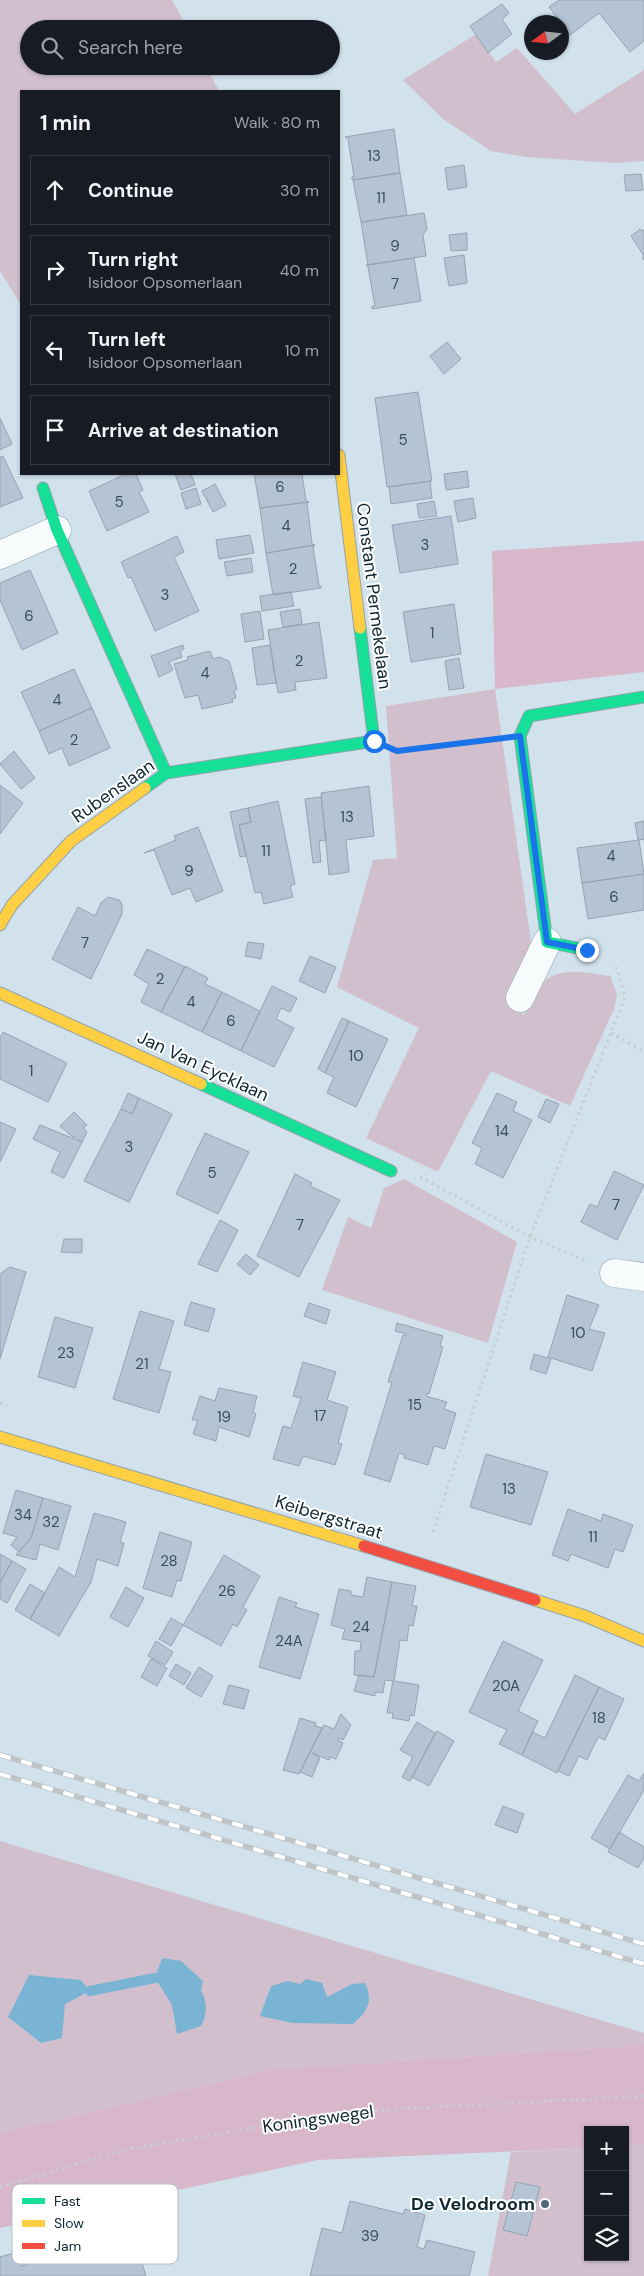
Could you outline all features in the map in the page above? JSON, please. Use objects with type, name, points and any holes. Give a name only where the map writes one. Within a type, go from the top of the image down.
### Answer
[{"type":"street","name":"Constant Permekelaan","points":[[340,463],[374,741]]},
{"type":"street","points":[[43,488],[57,530],[166,773]]},
{"type":"street","points":[[0,555],[57,530]]},
{"type":"street","points":[[520,998],[547,942],[520,736],[528,716],[644,697]]},
{"type":"street","name":"Rubenslaan","points":[[4,909],[71,841],[166,773],[374,741]]},
{"type":"street","points":[[547,942],[587,950]]},
{"type":"street","name":"Jan Van Eycklaan","points":[[0,993],[390,1172]]},
{"type":"street","points":[[614,1273],[644,1277]]},
{"type":"street","name":"Keibergstraat","points":[[0,1437],[437,1568],[585,1616],[644,1642]]},
{"type":"path","points":[[374,741],[397,751],[520,736]]},
{"type":"path","points":[[433,1532],[530,1237],[624,997],[617,969],[605,955],[587,950]]},
{"type":"path","points":[[611,1033],[644,1050]]},
{"type":"path","points":[[390,1172],[414,1173],[530,1237],[614,1273]]},
{"type":"path","name":"Koningswegel","points":[[13,2184],[124,2150],[346,2112],[644,2096]]},
{"type":"path","name":"Koningswegel","points":[[0,2188],[12,2184]]},
{"type":"shaded area","points":[[0,0],[172,0],[183,20],[20,20],[20,75],[211,75],[218,90],[20,90],[20,303],[0,271]]},
{"type":"shaded area","points":[[476,34],[496,62],[517,48],[524,56],[524,60],[528,60],[575,114],[644,70],[644,161],[615,163],[526,157],[491,151],[443,119],[403,80]]},
{"type":"shaded area","points":[[644,541],[644,672],[495,689],[492,551]]},
{"type":"shaded area","points":[[495,689],[532,949],[508,1005],[524,1015],[546,980],[554,975],[572,972],[610,976],[617,994],[614,1009],[570,1106],[491,1071],[438,1172],[366,1138],[419,1028],[337,987],[373,860],[397,858],[386,706]]},
{"type":"shaded area","points":[[404,1179],[517,1242],[488,1343],[322,1290],[348,1217],[371,1228],[384,1188]]},
{"type":"shaded area","points":[[0,1841],[644,2033],[644,2045],[274,2069],[0,2133]]},
{"type":"shaded area","points":[[644,2045],[644,2145],[629,2146],[629,2126],[584,2126],[584,2148],[318,2160],[178,2190],[178,2184],[12,2184],[12,2225],[0,2228],[0,2133],[274,2069]]},
{"type":"shaded area","name":"De Velodroom","points":[[644,2145],[644,2276],[488,2276],[511,2152],[584,2148],[584,2261],[629,2261],[629,2146]]},
{"type":"water","points":[[162,1958],[181,1961],[203,1981],[201,1991],[206,2008],[201,2026],[177,2034],[172,2005],[155,1978]]},
{"type":"water","points":[[29,1975],[81,1980],[90,1991],[65,2004],[62,2038],[41,2043],[8,2017]]},
{"type":"water","points":[[306,1979],[322,1983],[327,1997],[352,1984],[365,1983],[369,1996],[368,2006],[353,2024],[292,2023],[260,2016],[271,1986],[288,1981],[300,1984]]},
{"type":"building","points":[[559,0],[644,0],[644,41],[630,52],[599,13],[570,35],[569,15],[555,15],[549,7]]},
{"type":"building","points":[[502,4],[509,13],[502,19],[512,34],[488,53],[470,26]]},
{"type":"building","points":[[394,129],[400,173],[352,180],[352,177],[354,177],[348,139],[345,137]]},
{"type":"building","points":[[464,165],[467,187],[448,190],[445,168]]},
{"type":"building","points":[[400,173],[407,215],[361,222],[353,180]]},
{"type":"building","points":[[641,174],[643,190],[626,191],[624,175]]},
{"type":"building","points":[[424,213],[427,229],[423,235],[426,256],[368,265],[361,222]]},
{"type":"building","points":[[640,229],[644,230],[644,256],[631,236]]},
{"type":"building","points":[[467,233],[467,250],[451,251],[449,235]]},
{"type":"building","points":[[464,255],[467,283],[449,286],[444,258]]},
{"type":"building","points":[[414,258],[421,301],[372,309],[372,306],[375,306],[368,267],[366,265]]},
{"type":"building","points":[[447,342],[461,359],[444,374],[430,356]]},
{"type":"building","points":[[418,392],[432,481],[387,487],[375,398]]},
{"type":"building","points":[[0,418],[12,444],[0,450]]},
{"type":"building","points":[[3,456],[23,498],[0,507],[0,457]]},
{"type":"building","points":[[467,471],[469,487],[446,490],[444,474]]},
{"type":"building","points":[[124,475],[136,475],[143,490],[139,492],[149,512],[107,531],[89,491]]},
{"type":"building","points":[[175,475],[191,475],[195,485],[181,490]]},
{"type":"building","points":[[254,475],[302,475],[306,501],[309,502],[260,508]]},
{"type":"building","points":[[430,481],[432,498],[391,504],[389,487]]},
{"type":"building","points":[[215,484],[226,505],[213,512],[202,491]]},
{"type":"building","points":[[196,488],[201,504],[186,509],[181,493]]},
{"type":"building","points":[[473,498],[476,518],[458,522],[454,501]]},
{"type":"building","points":[[434,501],[437,516],[419,518],[417,504]]},
{"type":"building","points":[[309,502],[307,503],[312,544],[315,545],[266,553],[260,508]]},
{"type":"building","points":[[451,516],[458,564],[400,573],[392,525]]},
{"type":"building","points":[[250,535],[254,553],[219,559],[216,540]]},
{"type":"building","points":[[177,536],[184,552],[174,557],[199,611],[155,631],[131,577],[128,578],[121,562]]},
{"type":"building","points":[[315,545],[313,546],[319,586],[321,588],[273,595],[266,553]]},
{"type":"building","points":[[251,558],[253,572],[227,576],[224,562]]},
{"type":"building","points":[[30,570],[58,633],[22,650],[0,600],[0,583]]},
{"type":"building","points":[[291,592],[294,606],[262,611],[260,596]]},
{"type":"building","points":[[454,604],[461,654],[411,662],[403,612]]},
{"type":"building","points":[[300,609],[302,624],[283,627],[280,612]]},
{"type":"building","points":[[260,611],[264,639],[245,642],[241,614]]},
{"type":"building","points":[[319,622],[327,678],[295,682],[296,690],[278,693],[268,630]]},
{"type":"building","points":[[183,645],[184,649],[180,651],[182,657],[169,662],[173,670],[159,677],[151,656]]},
{"type":"building","points":[[270,645],[276,683],[257,685],[252,648]]},
{"type":"building","points":[[210,651],[213,659],[219,657],[229,661],[237,689],[234,691],[236,698],[232,699],[233,702],[202,709],[198,695],[185,698],[174,664],[188,660],[187,657]]},
{"type":"building","points":[[459,658],[464,688],[449,690],[445,661]]},
{"type":"building","points":[[74,669],[92,708],[39,731],[21,692]]},
{"type":"building","points":[[92,708],[110,748],[69,766],[62,748],[49,754],[39,731]]},
{"type":"building","points":[[14,751],[35,778],[21,789],[0,764]]},
{"type":"building","points":[[0,785],[23,803],[0,834]]},
{"type":"building","points":[[369,786],[374,836],[346,840],[349,872],[329,875],[321,793]]},
{"type":"building","points":[[321,797],[326,840],[319,841],[321,862],[313,863],[305,799]]},
{"type":"building","points":[[278,801],[295,884],[290,886],[293,897],[264,904],[261,892],[255,893],[239,825],[251,822],[248,808]]},
{"type":"building","points":[[248,808],[251,822],[239,825],[246,856],[240,857],[230,812]]},
{"type":"building","points":[[644,821],[644,839],[638,840],[635,823]]},
{"type":"building","points":[[198,827],[223,891],[196,902],[190,888],[172,895],[154,850],[144,853],[176,840],[174,836]]},
{"type":"building","points":[[639,840],[644,874],[582,883],[577,848]]},
{"type":"building","points":[[644,874],[644,910],[588,919],[582,883]]},
{"type":"building","points":[[108,897],[119,900],[122,904],[122,914],[91,979],[52,959],[78,907],[95,916],[101,903]]},
{"type":"building","points":[[248,942],[264,944],[261,959],[245,956]]},
{"type":"building","points":[[147,949],[185,967],[161,1012],[141,1002],[149,984],[134,975]]},
{"type":"building","points":[[310,956],[336,967],[325,993],[299,981]]},
{"type":"building","points":[[185,966],[208,978],[205,984],[222,992],[202,1032],[161,1012]]},
{"type":"building","points":[[272,986],[297,998],[290,1012],[281,1008],[276,1019],[294,1028],[274,1067],[241,1051]]},
{"type":"building","points":[[222,992],[260,1011],[241,1051],[202,1032]]},
{"type":"building","points":[[342,1018],[349,1021],[325,1073],[318,1069]]},
{"type":"building","points":[[349,1021],[388,1039],[356,1107],[327,1093],[334,1077],[325,1073]]},
{"type":"building","points":[[3,1032],[67,1063],[48,1102],[0,1079],[0,1038]]},
{"type":"building","points":[[128,1093],[139,1098],[132,1114],[121,1109]]},
{"type":"building","points":[[497,1093],[517,1102],[513,1111],[532,1120],[503,1178],[475,1164],[482,1148],[472,1143]]},
{"type":"building","points":[[139,1098],[172,1114],[129,1202],[84,1181],[121,1109],[132,1114]]},
{"type":"building","points":[[546,1099],[559,1104],[550,1123],[538,1117]]},
{"type":"building","points":[[74,1112],[87,1125],[83,1128],[87,1132],[82,1142],[60,1126]]},
{"type":"building","points":[[0,1122],[16,1129],[0,1162]]},
{"type":"building","points":[[40,1125],[82,1142],[64,1178],[51,1172],[60,1152],[33,1139]]},
{"type":"building","points":[[205,1133],[249,1152],[218,1214],[176,1194]]},
{"type":"building","points":[[614,1171],[644,1185],[617,1240],[581,1222],[590,1204],[597,1207]]},
{"type":"building","points":[[295,1174],[312,1183],[310,1186],[340,1200],[299,1277],[257,1256]]},
{"type":"building","points":[[220,1220],[238,1230],[217,1272],[198,1264]]},
{"type":"building","points":[[64,1239],[82,1239],[82,1253],[61,1252]]},
{"type":"building","points":[[246,1254],[259,1265],[250,1275],[237,1264]]},
{"type":"building","points":[[10,1267],[26,1272],[0,1359],[0,1274]]},
{"type":"building","points":[[567,1295],[599,1305],[589,1329],[605,1333],[592,1371],[548,1357]]},
{"type":"building","points":[[191,1302],[215,1309],[208,1332],[184,1325]]},
{"type":"building","points":[[309,1303],[330,1310],[326,1324],[304,1316]]},
{"type":"building","points":[[140,1311],[174,1321],[159,1369],[171,1372],[159,1413],[113,1399]]},
{"type":"building","points":[[55,1317],[93,1328],[75,1388],[38,1377]]},
{"type":"building","points":[[397,1323],[443,1336],[440,1346],[443,1347],[429,1394],[427,1393],[426,1396],[447,1402],[444,1409],[456,1413],[445,1449],[434,1446],[428,1465],[404,1458],[405,1455],[399,1453],[390,1482],[364,1474],[392,1382],[388,1382],[403,1335],[406,1336],[406,1334],[395,1331]]},
{"type":"building","points":[[534,1354],[551,1359],[546,1374],[530,1369]]},
{"type":"building","points":[[303,1362],[336,1372],[327,1400],[348,1407],[338,1443],[342,1444],[335,1465],[303,1456],[299,1466],[273,1459],[283,1426],[291,1428],[301,1398],[293,1396]]},
{"type":"building","points":[[219,1388],[257,1396],[253,1412],[256,1414],[249,1437],[219,1427],[216,1441],[193,1434],[198,1420],[192,1420],[200,1396],[215,1401]]},
{"type":"building","points":[[486,1454],[548,1472],[531,1525],[470,1507]]},
{"type":"building","points":[[16,1490],[43,1498],[31,1538],[19,1552],[11,1545],[17,1537],[3,1533]]},
{"type":"building","points":[[43,1498],[71,1506],[58,1550],[40,1544],[36,1560],[16,1555],[31,1538]]},
{"type":"building","points":[[568,1509],[601,1521],[603,1514],[633,1525],[623,1552],[615,1549],[608,1568],[571,1554],[568,1561],[552,1555]]},
{"type":"building","points":[[94,1513],[126,1522],[120,1542],[124,1543],[118,1566],[97,1559],[91,1582],[59,1636],[30,1619],[59,1567],[75,1577]]},
{"type":"building","points":[[160,1532],[192,1542],[181,1581],[177,1580],[172,1597],[143,1588]]},
{"type":"building","points":[[0,1554],[12,1561],[0,1583]]},
{"type":"building","points":[[224,1555],[260,1576],[243,1607],[247,1610],[237,1627],[233,1624],[221,1646],[183,1625]]},
{"type":"building","points":[[12,1561],[26,1569],[7,1603],[0,1599],[0,1583]]},
{"type":"building","points":[[367,1577],[392,1582],[374,1677],[354,1675],[355,1651],[360,1651],[361,1642],[342,1639],[345,1629],[331,1625],[339,1589],[351,1591],[351,1595],[363,1597]]},
{"type":"building","points":[[392,1582],[416,1586],[412,1606],[417,1606],[413,1626],[409,1625],[407,1641],[400,1640],[394,1681],[419,1685],[414,1716],[410,1715],[409,1721],[392,1718],[393,1713],[387,1713],[393,1681],[385,1680],[383,1693],[375,1692],[375,1696],[354,1691],[359,1675],[374,1677]]},
{"type":"building","points":[[30,1584],[45,1593],[30,1619],[15,1610]]},
{"type":"building","points":[[126,1587],[144,1598],[128,1627],[110,1617]]},
{"type":"building","points":[[279,1597],[297,1603],[295,1607],[319,1614],[300,1679],[259,1667]]},
{"type":"building","points":[[171,1618],[183,1625],[171,1646],[159,1639]]},
{"type":"building","points":[[156,1641],[173,1652],[165,1665],[148,1656]]},
{"type":"building","points":[[503,1641],[543,1660],[518,1711],[538,1721],[522,1755],[499,1744],[507,1730],[469,1712]]},
{"type":"building","points":[[151,1659],[167,1668],[157,1686],[141,1677]]},
{"type":"building","points":[[176,1664],[191,1673],[184,1685],[169,1676]]},
{"type":"building","points":[[199,1667],[213,1676],[201,1697],[186,1688]]},
{"type":"building","points":[[575,1675],[599,1687],[557,1773],[522,1755],[532,1732],[545,1738]]},
{"type":"building","points":[[229,1685],[249,1690],[244,1709],[223,1704]]},
{"type":"building","points":[[599,1687],[624,1699],[605,1740],[598,1737],[587,1760],[579,1756],[569,1776],[558,1771]]},
{"type":"building","points":[[341,1714],[351,1725],[343,1740],[339,1738],[338,1740],[343,1743],[336,1759],[330,1757],[329,1760],[312,1753],[320,1758],[312,1777],[300,1772],[324,1725],[334,1729]]},
{"type":"building","points":[[300,1718],[316,1723],[315,1726],[322,1728],[299,1774],[283,1770]]},
{"type":"building","points":[[417,1722],[435,1733],[410,1781],[402,1777],[413,1757],[400,1750]]},
{"type":"building","points":[[437,1731],[454,1741],[429,1786],[412,1777]]},
{"type":"building","points":[[644,1773],[644,1790],[610,1849],[591,1838],[628,1775],[639,1781]]},
{"type":"building","points":[[503,1806],[524,1814],[517,1833],[495,1825]]},
{"type":"building","points":[[619,1832],[644,1847],[644,1858],[638,1868],[608,1852]]},
{"type":"building","points":[[516,2182],[540,2187],[527,2236],[503,2230]]},
{"type":"building","points":[[350,2201],[403,2214],[405,2209],[425,2215],[417,2247],[424,2249],[427,2240],[475,2252],[469,2276],[310,2276],[322,2228],[342,2233]]},
{"type":"building","points":[[12,2253],[12,2264],[20,2264],[21,2266],[28,2264],[142,2264],[146,2276],[0,2276],[0,2257]]},
{"type":"waterway","points":[[90,1991],[155,1978]]},
{"type":"railway","points":[[0,1755],[644,1944]]},
{"type":"railway","points":[[0,1774],[644,1964]]},
{"type":"traffic: fast","points":[[43,488],[57,530],[166,773]]},
{"type":"traffic: fast","points":[[145,788],[166,773],[374,741],[360,628]]},
{"type":"traffic: fast","points":[[587,950],[547,942],[520,736],[529,716],[644,697]]},
{"type":"traffic: fast","points":[[201,1084],[391,1171]]},
{"type":"traffic: slow","points":[[340,463],[360,628]]},
{"type":"traffic: slow","points":[[0,925],[12,905],[71,841],[145,788]]},
{"type":"traffic: slow","points":[[0,993],[201,1084]]},
{"type":"traffic: slow","points":[[0,1437],[364,1546]]},
{"type":"traffic: slow","points":[[535,1600],[585,1616],[644,1641]]},
{"type":"traffic: jam","points":[[364,1546],[535,1600]]},
{"type":"place","name":"De Velodroom","points":[[545,2204]]},
{"type":"route","points":[[374,741],[397,751],[520,736],[547,942],[587,950]]}]
